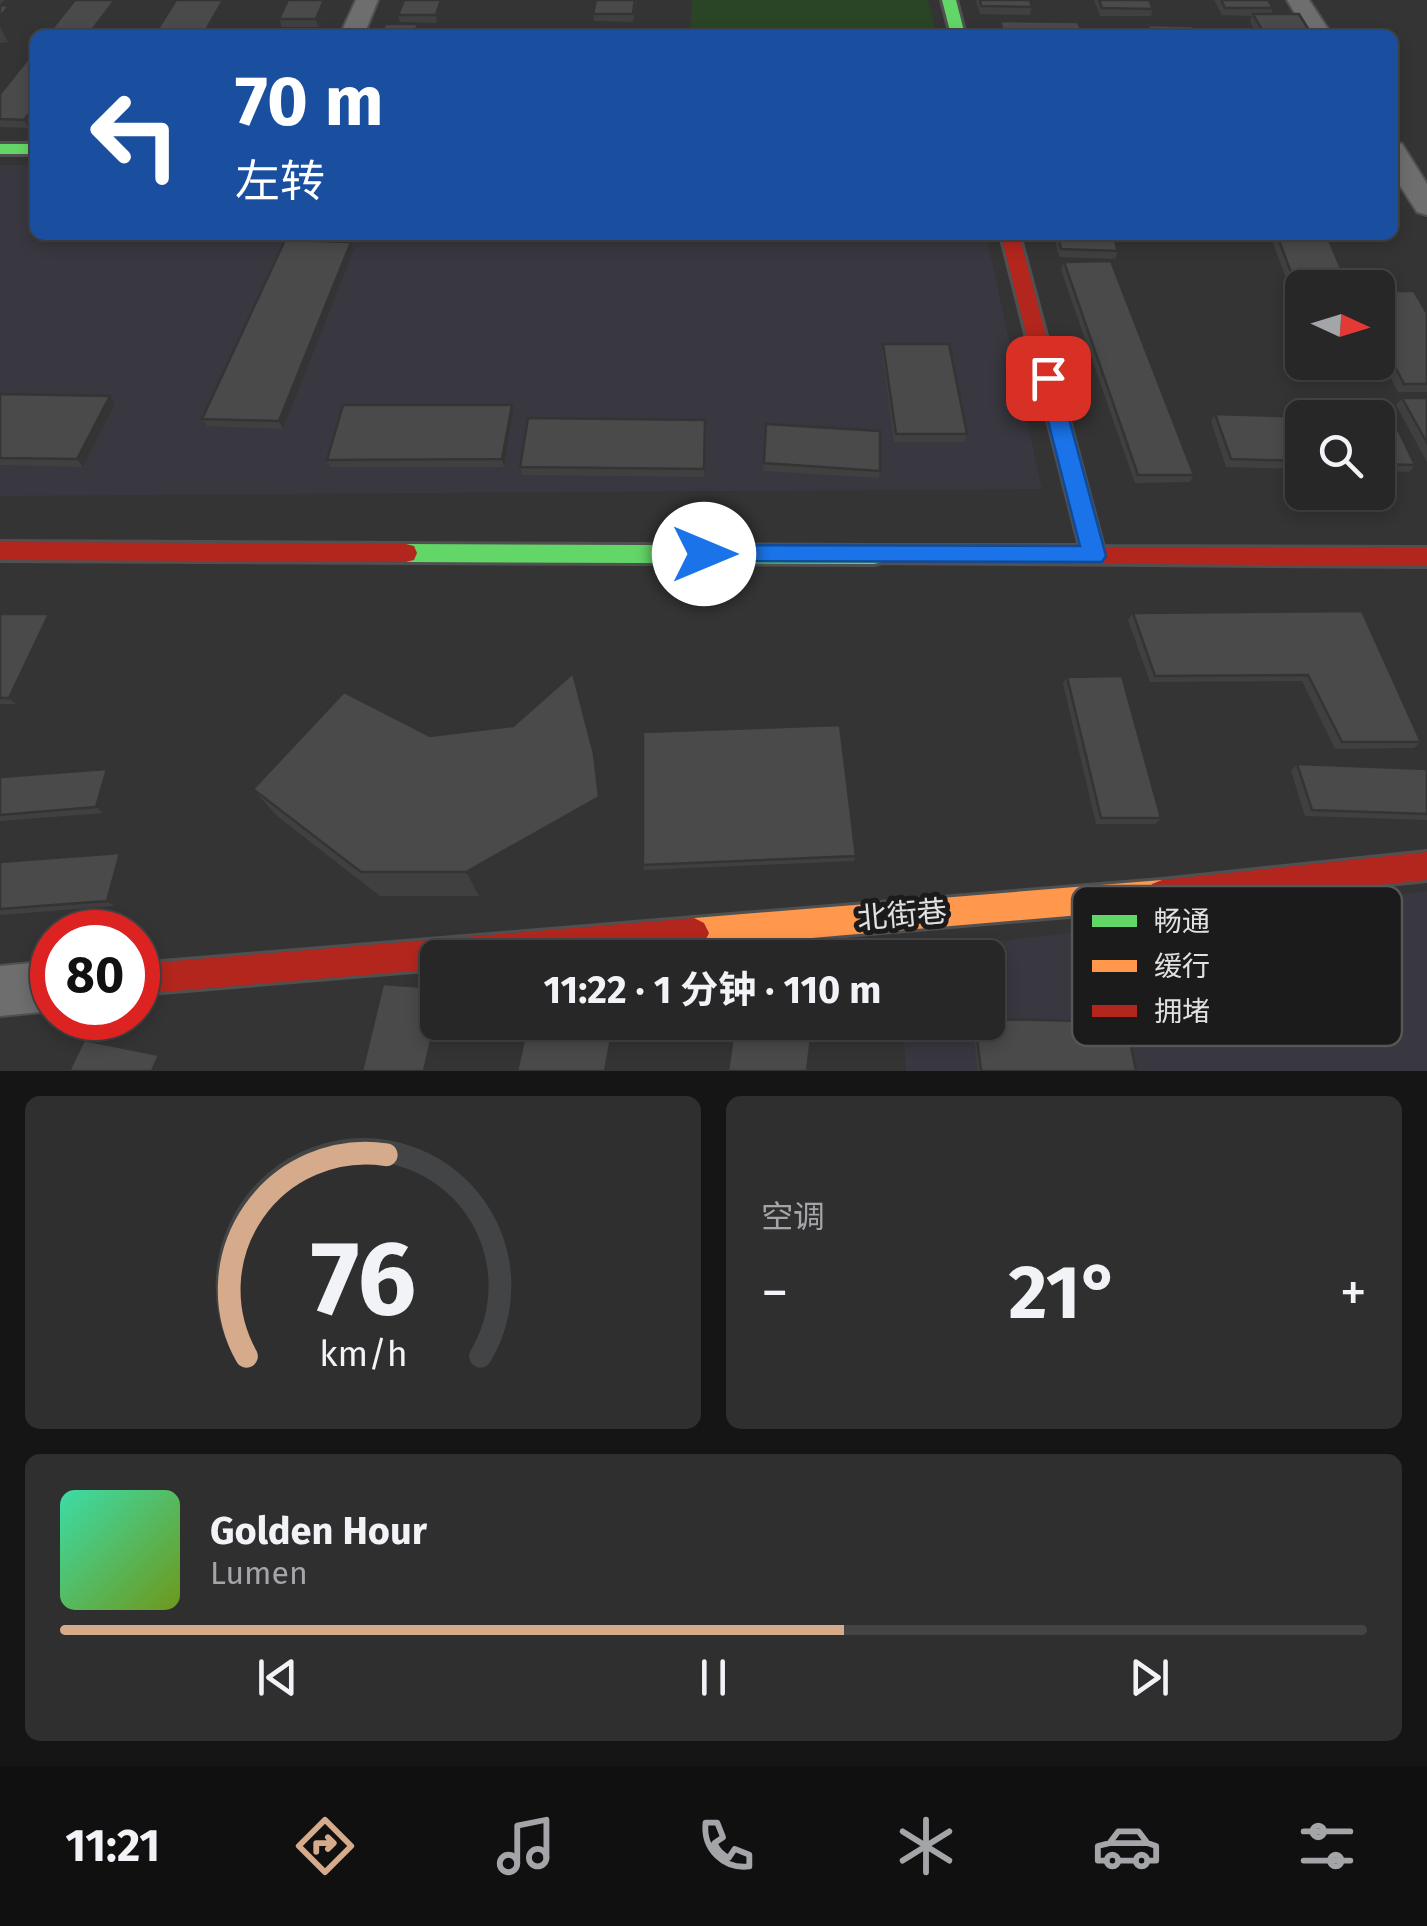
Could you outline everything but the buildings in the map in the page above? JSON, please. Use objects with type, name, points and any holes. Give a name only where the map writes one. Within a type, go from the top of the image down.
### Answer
[{"type":"main road","points":[[949,0],[957,30]]},
{"type":"main road","points":[[0,149],[30,149]]},
{"type":"main road","points":[[1011,240],[1094,556]]},
{"type":"main road","points":[[0,551],[1427,557]]},
{"type":"main road","name":"北街巷","points":[[1250,886],[1427,866]]},
{"type":"main road","name":"北街巷","points":[[160,977],[1072,901]]},
{"type":"street","points":[[354,30],[367,0]]},
{"type":"street","points":[[1298,0],[1317,30]]},
{"type":"street","points":[[1398,160],[1427,206]]},
{"type":"street","points":[[0,991],[30,988]]},
{"type":"shaded area","points":[[0,165],[30,165],[30,240],[987,240],[1042,489],[0,496]]},
{"type":"shaded area","points":[[1427,891],[1427,1071],[906,1071],[904,1040],[1005,1040],[1005,940],[1072,933],[1072,1046],[1402,1046],[1402,894]]},
{"type":"green space","points":[[692,0],[928,0],[935,30],[690,30]]},
{"type":"traffic: fast","points":[[949,0],[957,30]]},
{"type":"traffic: fast","points":[[0,149],[30,149]]},
{"type":"traffic: fast","points":[[406,553],[874,555]]},
{"type":"traffic: slow","points":[[694,933],[1072,902]]},
{"type":"traffic: jam","points":[[1011,240],[1094,556]]},
{"type":"traffic: jam","points":[[0,551],[406,553]]},
{"type":"traffic: jam","points":[[874,555],[1427,557]]},
{"type":"traffic: jam","points":[[1238,886],[1427,866]]},
{"type":"traffic: jam","points":[[160,977],[694,933]]},
{"type":"route","points":[[704,554],[1094,556],[1048,378]]}]
